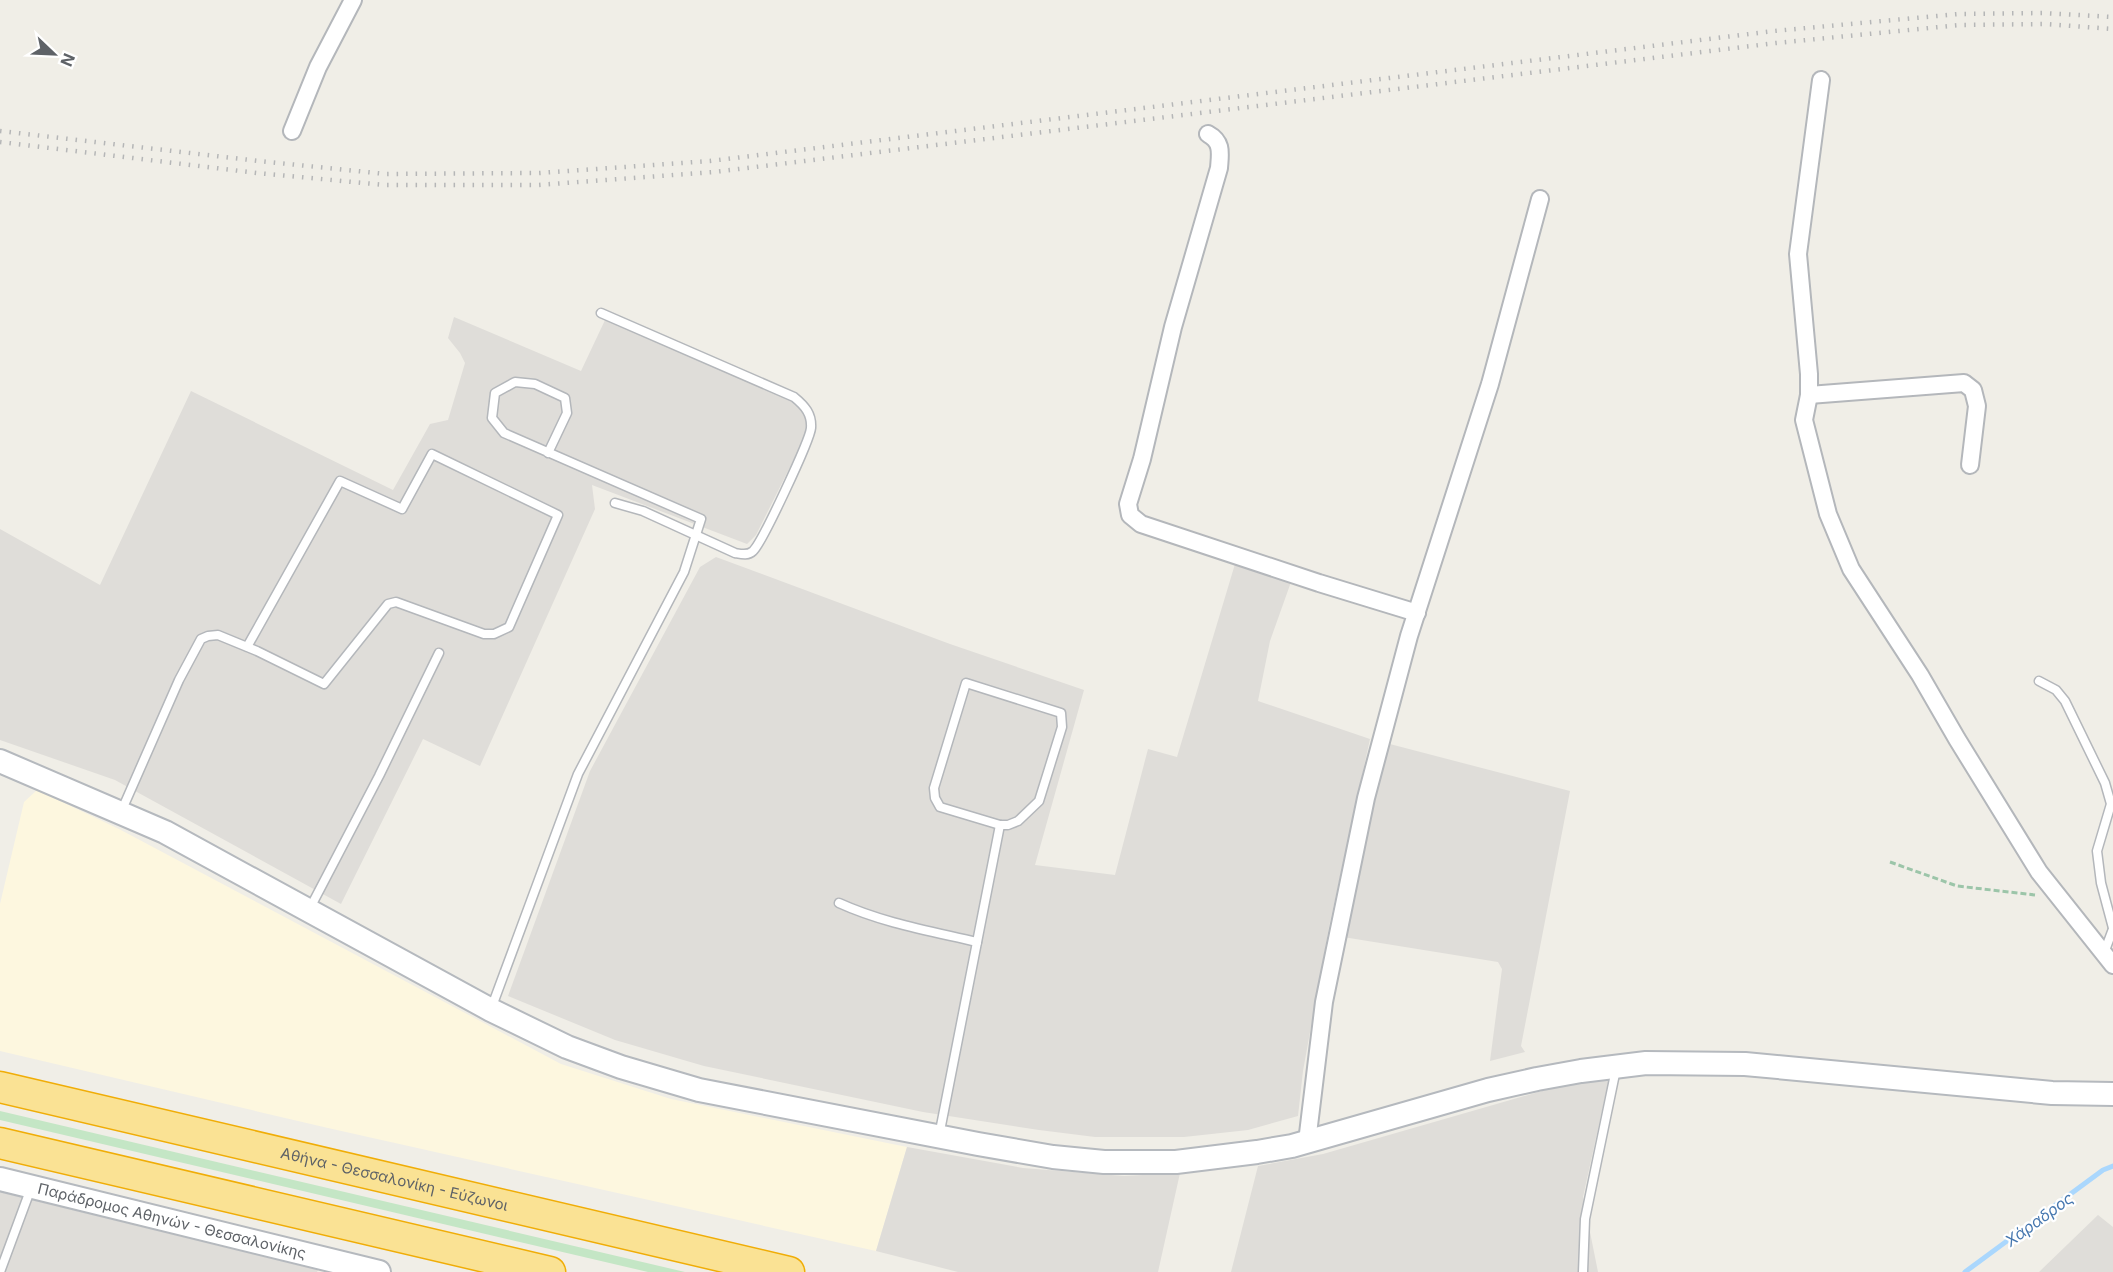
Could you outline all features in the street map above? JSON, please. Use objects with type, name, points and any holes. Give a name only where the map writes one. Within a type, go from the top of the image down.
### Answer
[{"type":"highway","name":"Αθήνα - Θεσσαλονίκη - Εύζωνοι","points":[[0,1087],[789,1272]]},
{"type":"highway","points":[[0,1143],[550,1272]]},
{"type":"street","points":[[292,131],[318,67],[353,0]]},
{"type":"street","points":[[1821,80],[1798,254],[1809,374],[1809,395],[1804,420],[1828,514],[1851,569],[1920,675],[2039,872],[2109,959]]},
{"type":"street","points":[[1208,134],[1218,141],[1219,168],[1173,327],[1142,459],[1128,504],[1130,515],[1141,524],[1417,613]]},
{"type":"street","points":[[1307,1142],[1324,1002],[1366,798],[1417,613],[1490,384],[1540,199]]},
{"type":"street","points":[[1809,395],[1964,383],[1973,390],[1977,406],[1970,465]]},
{"type":"street","points":[[0,761],[165,832],[491,1010],[567,1047],[621,1067],[699,1090],[938,1137],[1053,1156],[1137,1163],[1218,1158],[1307,1142],[1548,1077],[1646,1063],[1744,1064],[2052,1093],[2113,1094]]},
{"type":"street","name":"Παράδρομος Αθηνών - Θεσσαλονίκης","points":[[0,1179],[380,1272]]},
{"type":"lane","points":[[601,313],[794,397],[806,408],[811,427],[810,437],[754,551],[747,554],[735,553],[695,537],[643,511],[615,503]]},
{"type":"lane","points":[[491,1010],[578,774],[684,572],[701,519],[548,453],[504,433],[492,418],[495,393],[515,382],[535,384],[565,398],[567,413],[548,453]]},
{"type":"lane","points":[[121,812],[179,680],[201,639],[218,635],[324,684],[388,604],[396,602],[484,634],[494,634],[509,627],[558,514],[432,454],[402,509],[340,481],[248,647]]},
{"type":"lane","points":[[309,910],[439,654]]},
{"type":"lane","points":[[2039,681],[2056,690],[2065,701],[2091,754],[2111,804],[2097,851],[2101,883],[2113,929],[2109,959]]},
{"type":"lane","points":[[966,683],[1061,713],[1062,727],[1039,801],[1018,821],[1000,825],[940,807],[935,798],[934,788],[966,683]]},
{"type":"lane","points":[[938,1137],[1000,825]]},
{"type":"lane","points":[[839,903],[861,913],[901,925],[977,942]]},
{"type":"lane","points":[[1583,1272],[1585,1219],[1616,1066]]},
{"type":"lane","points":[[0,1272],[32,1187]]},
{"type":"path","points":[[1890,862],[1957,886],[2058,897]]},
{"type":"shaded area","points":[[454,317],[581,371],[606,318],[790,400],[807,416],[807,433],[756,535],[747,544],[592,485],[595,509],[480,766],[423,739],[341,904],[115,780],[0,740],[0,529],[100,585],[191,391],[393,490],[430,424],[448,420],[465,363],[448,338]]},
{"type":"shaded area","points":[[716,557],[950,644],[1084,690],[1035,865],[1115,875],[1148,749],[1177,757],[1235,564],[1291,582],[1270,641],[1258,701],[1370,739],[1329,927],[1303,1071],[1298,1116],[1248,1130],[1184,1137],[1095,1137],[1039,1130],[923,1112],[704,1066],[615,1040],[508,996],[590,771],[700,567]]},
{"type":"shaded area","points":[[1386,743],[1570,791],[1521,1046],[1525,1052],[1490,1061],[1502,969],[1498,962],[1343,937]]},
{"type":"shaded area","points":[[37,790],[119,829],[561,1064],[671,1099],[907,1147],[876,1251],[328,1128],[0,1051],[0,904],[24,802]]},
{"type":"shaded area","points":[[1610,1074],[1583,1197],[1598,1272],[1231,1272],[1258,1166],[1323,1154],[1549,1089]]},
{"type":"shaded area","points":[[907,1147],[1023,1168],[1124,1176],[1180,1173],[1158,1272],[958,1272],[876,1251]]},
{"type":"shaded area","points":[[0,1192],[318,1270],[317,1272],[0,1272]]},
{"type":"shaded area","points":[[2098,1215],[2113,1227],[2113,1272],[2039,1272]]},
{"type":"green space","points":[[0,1111],[685,1272],[648,1272],[0,1120]]},
{"type":"waterway","name":"Χάραδρος","points":[[1965,1272],[2103,1170],[2113,1166]]},
{"type":"railway","points":[[0,131],[386,174],[539,173],[710,161],[1774,31],[1958,14],[2043,13],[2113,17]]},
{"type":"railway","points":[[0,142],[257,173],[385,185],[538,185],[714,172],[1776,43],[1960,25],[2045,24],[2113,29]]}]
